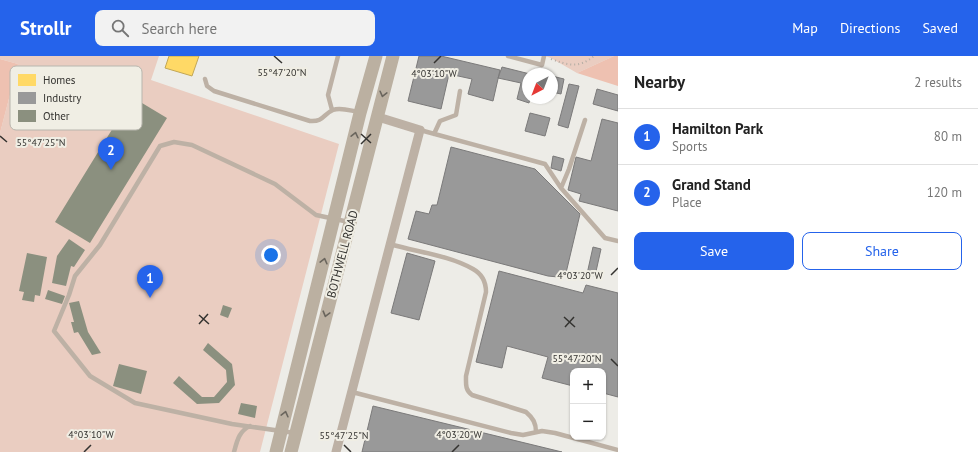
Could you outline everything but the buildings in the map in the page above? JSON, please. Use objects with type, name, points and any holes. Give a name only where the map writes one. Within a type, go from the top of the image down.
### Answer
[{"type":"main road","name":"BOTHWELL ROAD","points":[[276,452],[335,219],[360,113],[376,56]]},
{"type":"main road","name":"BOTHWELL ROAD","points":[[291,452],[393,56]]},
{"type":"main road","points":[[360,113],[378,117]]},
{"type":"street","points":[[336,452],[420,130],[378,117]]},
{"type":"lane","points":[[332,110],[328,95],[338,56]]},
{"type":"lane","points":[[508,56],[542,65],[544,56]]},
{"type":"lane","points":[[206,79],[207,86],[214,91],[310,122],[320,120],[332,110],[343,109],[360,113]]},
{"type":"lane","points":[[434,134],[440,121],[456,115],[460,91]]},
{"type":"lane","points":[[561,188],[569,169],[585,120]]},
{"type":"lane","points":[[420,130],[545,164],[561,188],[605,238],[618,241]]},
{"type":"lane","points":[[296,433],[250,426],[135,403],[90,376],[54,331],[75,276],[100,246],[160,146],[174,142],[192,145],[275,184],[316,215],[350,223]]},
{"type":"lane","points":[[390,244],[449,259],[474,269],[481,276],[486,284],[486,292],[466,376],[467,392],[477,397],[526,412],[532,417],[536,425],[536,432]]},
{"type":"lane","points":[[351,392],[511,433],[523,435],[542,431],[555,433],[618,450]]},
{"type":"lane","points":[[234,452],[239,434],[250,426]]},
{"type":"path","points":[[550,58],[566,65],[585,64],[594,56]]},
{"type":"shaded area","points":[[0,56],[159,56],[151,80],[339,144],[260,452],[0,452],[0,133],[10,95],[10,130],[142,130],[142,66],[17,66],[18,64],[0,59]]},
{"type":"shaded area","points":[[545,56],[614,56],[577,73]]},
{"type":"shaded area","points":[[614,56],[618,56],[618,86],[577,73]]},
{"type":"shaded area","points":[[0,59],[18,64],[17,66],[10,66],[10,95],[0,133]]},
{"type":"place","name":"Grand Stand","points":[[111,170]]},
{"type":"place","name":"Hamilton Park","points":[[150,298]]}]
